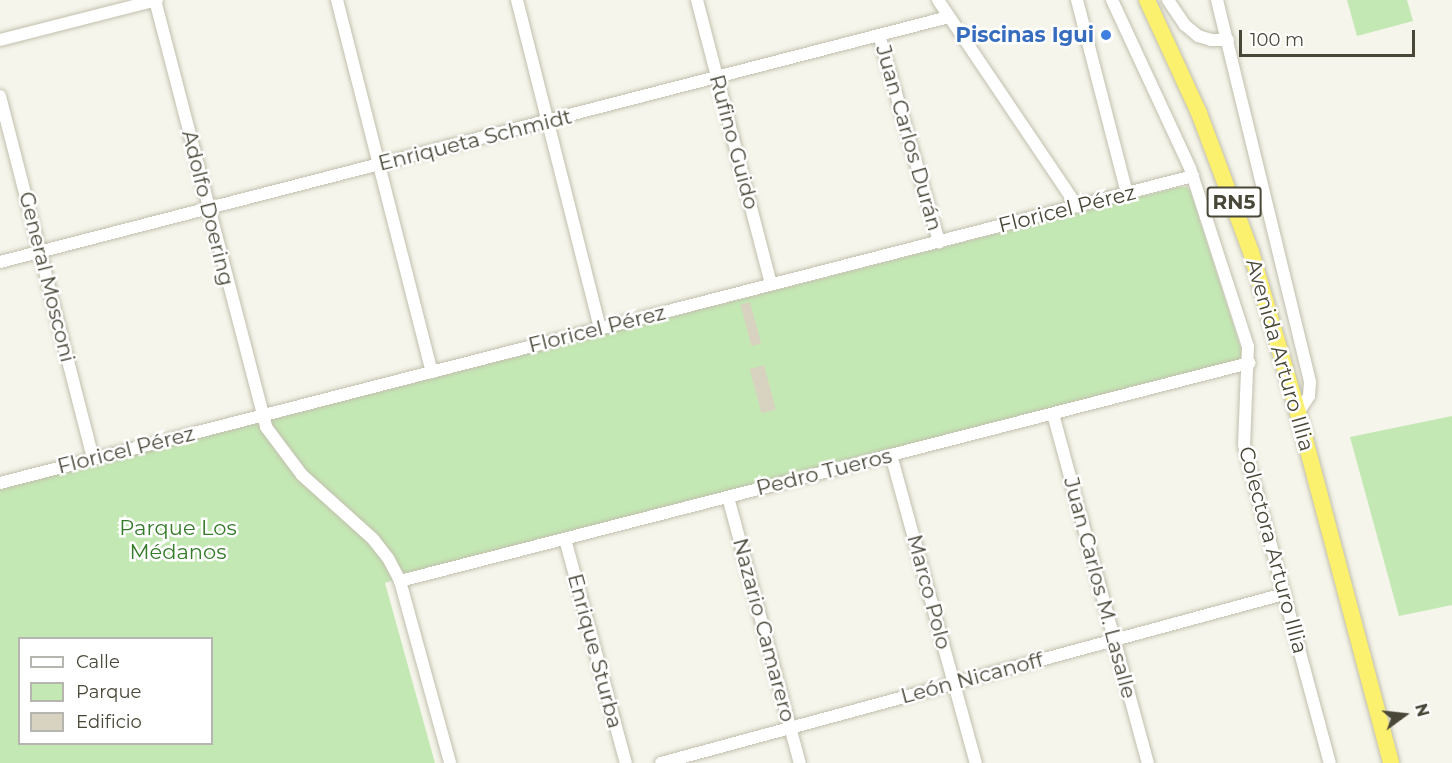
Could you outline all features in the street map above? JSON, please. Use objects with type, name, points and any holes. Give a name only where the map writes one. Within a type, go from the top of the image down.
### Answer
[{"type":"highway","name":"Avenida Arturo Illia","points":[[1147,0],[1200,113],[1230,192],[1263,292],[1382,721],[1391,763]]},
{"type":"highway","name":"Avenida Arturo Illia","points":[[1382,721],[1397,763]]},
{"type":"street","points":[[0,40],[155,0]]},
{"type":"street","name":"Adolfo Doering","points":[[155,0],[268,432],[297,469],[378,545],[400,581],[450,763]]},
{"type":"street","points":[[337,0],[432,372]]},
{"type":"street","points":[[517,0],[600,329]]},
{"type":"street","name":"Rufino Guido","points":[[696,0],[771,285]]},
{"type":"street","points":[[938,0],[1077,206]]},
{"type":"street","points":[[1077,0],[1127,193]]},
{"type":"street","name":"Colectora Arturo Illia","points":[[1112,0],[1193,176],[1248,346],[1249,363],[1243,438],[1330,763]]},
{"type":"street","points":[[1167,0],[1185,25],[1198,36],[1211,40],[1228,40]]},
{"type":"street","points":[[1217,0],[1310,387],[1307,400],[1298,413]]},
{"type":"street","name":"Enriqueta Schmidt","points":[[0,262],[949,17]]},
{"type":"street","name":"Juan Carlos Durán","points":[[879,35],[939,242]]},
{"type":"street","name":"General Mosconi","points":[[0,96],[93,459]]},
{"type":"street","name":"Floricel Pérez","points":[[0,483],[1193,176]]},
{"type":"street","name":"Pedro Tueros","points":[[400,581],[1249,363]]},
{"type":"street","name":"Juan Carlos M. Lasalle","points":[[1053,414],[1148,763]]},
{"type":"street","name":"Marco Polo","points":[[891,455],[976,763]]},
{"type":"street","name":"Nazario Camarero","points":[[728,497],[800,763]]},
{"type":"street","name":"Enrique Sturba","points":[[565,539],[626,763]]},
{"type":"street","name":"León Nicanoff","points":[[661,763],[1284,594]]},
{"type":"green space","points":[[1347,0],[1407,0],[1413,21],[1357,36]]},
{"type":"green space","name":"Parque Los Médanos","points":[[1179,187],[1187,187],[1190,190],[1242,352],[1242,359],[411,573],[385,583],[435,763],[0,763],[0,489]]},
{"type":"green space","points":[[1452,416],[1452,605],[1399,616],[1350,437]]},
{"type":"building","points":[[750,302],[761,344],[751,346],[740,305]]},
{"type":"building","points":[[764,365],[776,409],[761,413],[750,369]]},
{"type":"place","name":"Piscinas Igui","points":[[1106,35]]}]
